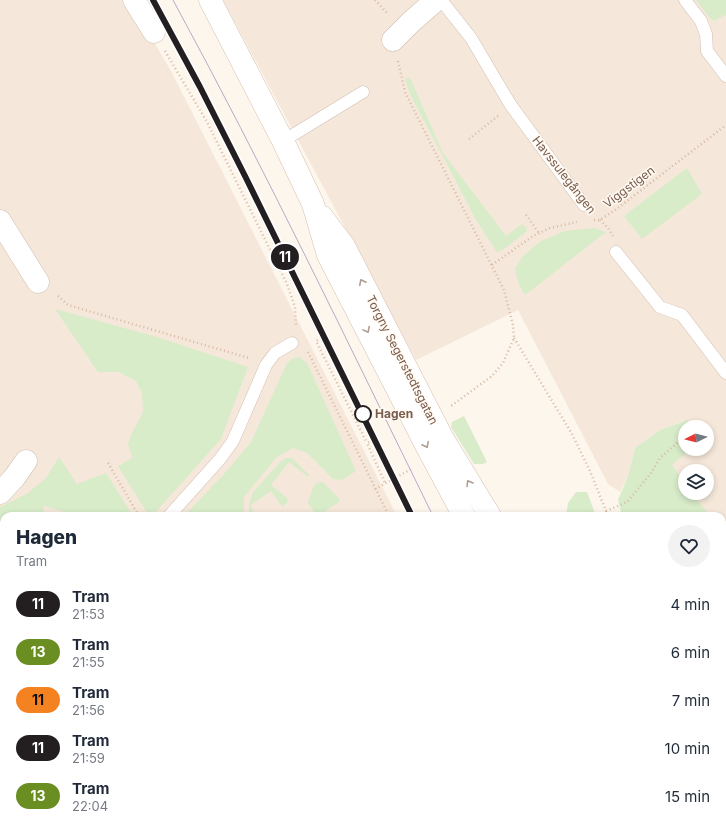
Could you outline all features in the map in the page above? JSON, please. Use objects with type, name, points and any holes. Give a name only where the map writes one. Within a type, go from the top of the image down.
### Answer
[{"type":"street","points":[[134,0],[154,32]]},
{"type":"street","name":"Torgny Segerstedtsgatan","points":[[210,0],[283,141],[313,204],[328,255],[462,512]]},
{"type":"street","points":[[393,40],[436,0]]},
{"type":"street","name":"Torgny Segerstedtsgatan","points":[[313,204],[344,246],[443,439],[488,512]]},
{"type":"street","points":[[0,221],[47,287]]},
{"type":"street","points":[[0,493],[14,478],[26,461]]},
{"type":"lane","name":"Havssulegången","points":[[441,0],[471,38],[510,104],[584,205]]},
{"type":"lane","points":[[686,0],[701,21],[706,34],[707,51],[726,76]]},
{"type":"lane","points":[[283,141],[363,92]]},
{"type":"lane","points":[[616,252],[660,307],[682,315],[726,373]]},
{"type":"lane","points":[[173,512],[220,459],[233,441],[266,365],[275,353],[292,343]]},
{"type":"path","points":[[154,32],[206,122],[286,284],[294,307],[296,324],[292,343],[306,348],[311,356],[388,512]]},
{"type":"path","points":[[393,40],[405,92],[417,119],[504,290],[513,325],[514,338],[572,434],[590,471],[606,512],[627,502],[651,473],[660,458],[678,442]]},
{"type":"path","points":[[468,139],[510,104]]},
{"type":"path","name":"Viggstigen","points":[[592,220],[600,220],[625,203],[726,125]]},
{"type":"path","name":"Havssulegången","points":[[584,205],[608,228],[614,239],[616,252]]},
{"type":"path","points":[[526,215],[539,233]]},
{"type":"path","points":[[492,265],[539,233],[550,228],[584,221]]},
{"type":"path","points":[[47,287],[68,305],[252,359],[266,365]]},
{"type":"path","points":[[320,338],[316,341],[368,442],[385,483]]},
{"type":"path","points":[[450,406],[492,376],[503,363],[514,338]]},
{"type":"path","points":[[108,463],[137,512]]},
{"type":"shaded area","points":[[0,0],[129,0],[171,71],[395,512],[0,512]]},
{"type":"shaded area","points":[[223,0],[726,0],[726,512],[707,512],[697,500],[714,500],[714,464],[678,464],[678,474],[671,465],[682,456],[714,456],[714,420],[678,420],[678,423],[660,430],[635,448],[628,476],[620,492],[608,484],[518,310],[416,360]]},
{"type":"green space","points":[[696,0],[726,0],[726,16],[725,15],[714,21]]},
{"type":"green space","points":[[409,77],[443,153],[506,236],[522,224],[526,227],[527,231],[507,247],[498,252],[475,218],[410,94],[406,82],[406,79]]},
{"type":"green space","points":[[687,168],[702,194],[642,239],[624,216]]},
{"type":"green space","points":[[594,228],[606,232],[525,295],[519,285],[515,269],[522,257],[541,241],[565,231]]},
{"type":"green space","points":[[55,309],[157,337],[248,367],[221,439],[156,512],[147,512],[118,466],[132,458],[128,444],[143,412],[142,393],[136,381],[119,372],[98,372]]},
{"type":"green space","points":[[299,357],[307,363],[356,471],[342,480],[333,479],[307,453],[293,448],[277,457],[244,497],[244,512],[188,512],[224,474],[251,442],[287,363],[293,358]]},
{"type":"green space","points":[[464,416],[487,462],[483,464],[474,464],[451,427],[452,422]]},
{"type":"green space","points":[[678,423],[678,456],[683,456],[672,465],[678,473],[678,500],[697,500],[707,512],[621,512],[618,500],[628,476],[635,448],[660,430]]},
{"type":"green space","points":[[59,457],[77,484],[106,473],[130,512],[64,512],[44,506],[43,512],[0,512],[0,507],[28,493],[46,478]]},
{"type":"green space","points":[[286,458],[292,458],[309,475],[308,477],[289,462],[271,485],[288,499],[287,503],[282,507],[271,491],[251,505],[254,512],[249,512],[249,504],[253,492],[281,461]]},
{"type":"green space","points":[[323,482],[340,500],[339,502],[324,512],[314,512],[307,502],[316,484]]},
{"type":"green space","points":[[576,492],[587,492],[594,512],[567,512],[568,503]]},
{"type":"tram line","points":[[153,0],[201,87],[410,512]]},
{"type":"tram line","name":"11","points":[[153,0],[200,87],[246,178],[410,512]]},
{"type":"tram line","points":[[173,0],[273,192],[431,512]]},
{"type":"place","name":"Hagen","points":[[363,414]]}]
